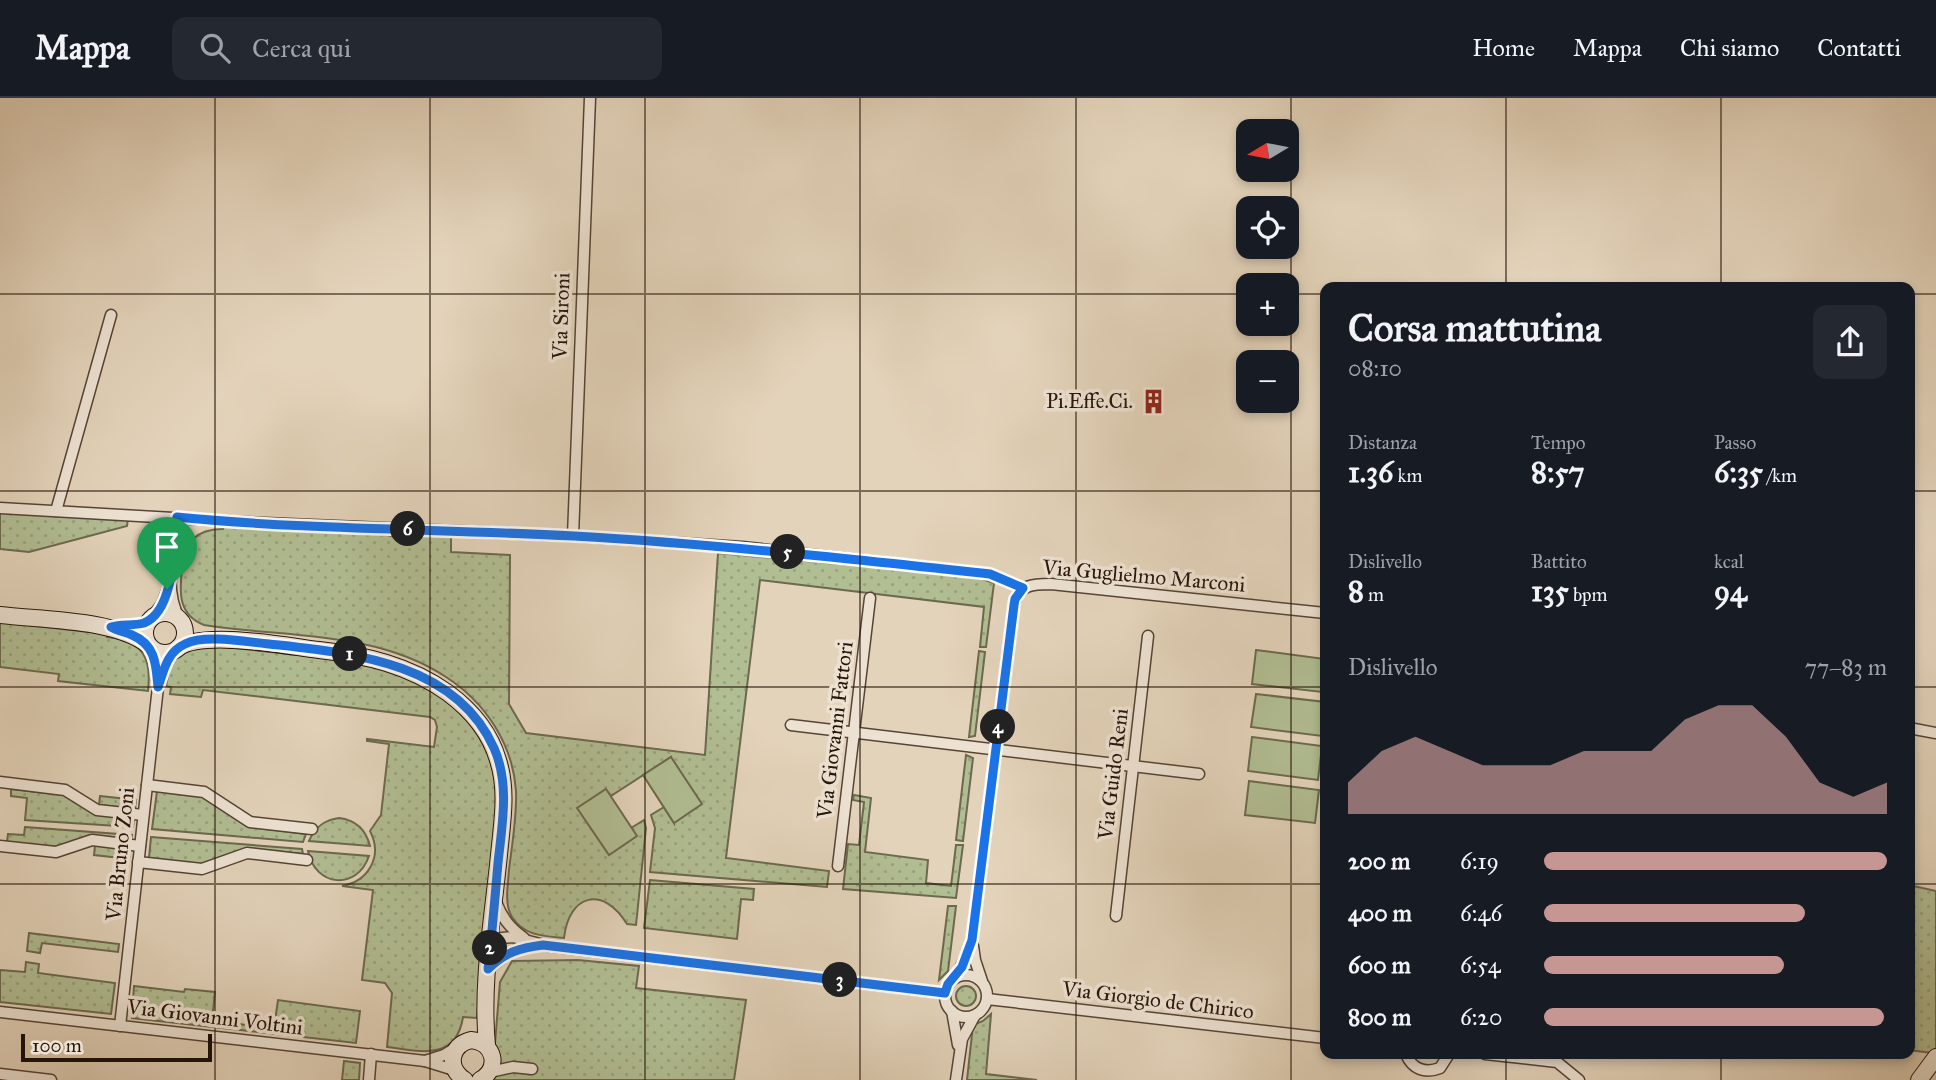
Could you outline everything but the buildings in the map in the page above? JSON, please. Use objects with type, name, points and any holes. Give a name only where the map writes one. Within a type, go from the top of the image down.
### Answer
[{"type":"street","name":"Via Sironi","points":[[573,536],[590,98]]},
{"type":"street","points":[[56,512],[111,315]]},
{"type":"street","name":"Via Guglielmo Marconi","points":[[0,508],[743,547],[990,574],[1023,588],[1033,584],[1051,584],[1320,612]]},
{"type":"street","points":[[149,646],[144,631],[162,604],[170,583],[177,517]]},
{"type":"street","points":[[170,583],[174,607],[185,634],[176,650]]},
{"type":"street","points":[[956,978],[972,940],[1014,605],[1023,588]]},
{"type":"street","name":"Via Giovanni Fattori","points":[[838,866],[870,598]]},
{"type":"street","points":[[0,615],[111,627],[140,624],[169,613],[194,630],[217,639]]},
{"type":"street","points":[[111,627],[136,637],[159,653],[176,650],[190,642],[217,639],[368,657],[422,677],[463,705],[489,738],[502,775],[504,805],[485,1008],[490,1050],[483,1078]]},
{"type":"street","name":"Via Guido Reni","points":[[1116,916],[1148,636]]},
{"type":"street","name":"Via Bruno Zoni","points":[[149,646],[155,658],[158,687]]},
{"type":"street","name":"Via Bruno Zoni","points":[[120,1026],[158,687],[166,662],[176,650]]},
{"type":"street","points":[[792,725],[1199,774]]},
{"type":"street","points":[[1915,729],[1936,733]]},
{"type":"street","points":[[0,782],[65,790],[97,810],[143,815]]},
{"type":"street","points":[[147,785],[204,792],[250,822],[312,829]]},
{"type":"street","points":[[0,846],[57,852],[92,840],[140,846]]},
{"type":"street","points":[[138,862],[202,869],[247,853],[307,860]]},
{"type":"street","points":[[495,900],[501,915],[511,928],[523,937],[543,945]]},
{"type":"street","points":[[491,939],[513,946],[543,945],[945,993]]},
{"type":"street","points":[[956,1080],[959,1051],[967,1029],[975,1015],[983,1009],[987,999],[987,990],[975,960],[972,940]]},
{"type":"street","points":[[488,969],[505,954],[522,947],[543,945]]},
{"type":"street","points":[[959,1051],[952,1011],[946,1003],[948,984],[956,978],[970,975],[983,982]]},
{"type":"street","name":"Via Giorgio de Chirico","points":[[987,999],[1320,1037]]},
{"type":"street","points":[[425,1061],[444,1055],[478,1029],[485,1008]]},
{"type":"street","points":[[952,1011],[965,1017],[975,1015]]},
{"type":"street","name":"Via Giovanni Voltini","points":[[0,1012],[425,1061],[461,1077]]},
{"type":"street","points":[[461,1077],[452,1058],[461,1044],[477,1041],[516,1067],[531,1069]]},
{"type":"street","points":[[369,1080],[371,1054]]},
{"type":"street","points":[[1919,1080],[1936,1057]]},
{"type":"street","points":[[1408,1059],[1419,1070],[1433,1070],[1447,1059]]},
{"type":"street","points":[[1530,1059],[1557,1062],[1579,1080]]},
{"type":"street","points":[[483,1078],[516,1067]]},
{"type":"street","points":[[0,1074],[51,1080]]},
{"type":"green space","points":[[0,512],[128,519],[127,526],[29,552],[0,549]]},
{"type":"green space","points":[[224,525],[375,532],[395,537],[409,533],[451,535],[451,552],[510,555],[509,704],[526,733],[705,755],[718,553],[973,576],[994,583],[986,647],[980,647],[984,607],[760,580],[726,858],[829,871],[827,887],[650,872],[655,828],[651,815],[664,807],[674,823],[671,757],[611,796],[605,789],[636,836],[631,828],[644,820],[646,828],[636,925],[627,924],[608,904],[588,900],[573,912],[564,938],[528,931],[512,917],[507,888],[515,821],[514,774],[495,726],[460,687],[419,662],[390,651],[329,638],[204,625],[185,610],[181,595],[182,570],[190,542],[200,534],[223,529]]},
{"type":"green space","points":[[0,622],[107,634],[107,637],[129,642],[142,652],[146,660],[148,691],[58,681],[59,674],[0,667]]},
{"type":"green space","points":[[206,645],[346,660],[403,676],[452,705],[470,725],[485,748],[494,776],[497,807],[477,1018],[463,1017],[453,1041],[445,1047],[424,1051],[387,1047],[392,993],[385,983],[362,980],[373,890],[342,886],[360,879],[374,858],[374,840],[370,831],[381,815],[389,744],[367,739],[434,747],[437,727],[435,720],[430,717],[203,690],[201,697],[170,694],[171,687],[166,686],[174,662],[183,654]]},
{"type":"green space","points":[[1256,650],[1320,658],[1320,692],[1252,684]]},
{"type":"green space","points":[[979,651],[985,652],[975,736],[969,737]]},
{"type":"green space","points":[[1256,694],[1320,701],[1320,736],[1251,727]]},
{"type":"green space","points":[[1252,737],[1320,746],[1318,780],[1248,771]]},
{"type":"green space","points":[[966,755],[973,758],[963,841],[956,840]]},
{"type":"green space","points":[[671,757],[702,804],[674,823],[643,775]]},
{"type":"green space","points":[[1249,781],[1319,790],[1315,823],[1245,815]]},
{"type":"green space","points":[[11,789],[63,795],[134,819],[133,827],[25,820],[27,798],[11,796]]},
{"type":"green space","points":[[606,789],[637,836],[609,855],[577,808]]},
{"type":"green space","points":[[157,791],[203,797],[250,827],[306,834],[303,842],[152,829]]},
{"type":"green space","points":[[854,795],[871,798],[865,852],[928,860],[926,883],[951,886],[956,845],[963,845],[956,898],[843,889],[848,844],[859,845],[864,802],[853,800]]},
{"type":"green space","points":[[100,796],[136,800],[135,809],[99,805]]},
{"type":"green space","points":[[339,818],[359,827],[370,846],[309,841],[321,825]]},
{"type":"green space","points":[[25,827],[132,835],[131,840],[57,847],[7,842],[8,834],[24,835]]},
{"type":"green space","points":[[151,837],[302,849],[303,854],[246,848],[200,864],[149,858]]},
{"type":"green space","points":[[95,845],[130,849],[129,859],[94,855]]},
{"type":"green space","points":[[308,851],[369,856],[355,875],[337,880],[327,878],[319,872]]},
{"type":"green space","points":[[650,880],[754,889],[753,900],[741,899],[737,939],[644,928]]},
{"type":"green space","points":[[1915,886],[1936,891],[1936,1048],[1932,1053],[1915,1051]]},
{"type":"green space","points":[[948,906],[956,906],[948,971],[939,980]]},
{"type":"green space","points":[[29,933],[119,944],[118,952],[42,943],[40,953],[27,951]]},
{"type":"green space","points":[[578,960],[639,966],[636,988],[746,1000],[734,1080],[492,1080],[500,982],[512,961]]},
{"type":"green space","points":[[26,962],[39,964],[38,973],[115,983],[111,1014],[0,1002],[0,970],[25,972]]},
{"type":"green space","points":[[134,986],[184,992],[185,989],[215,992],[212,1021],[274,1028],[278,1000],[360,1011],[356,1043],[132,1018]]},
{"type":"green space","points":[[966,986],[973,989],[976,996],[973,1003],[966,1006],[959,1003],[956,996],[959,989]]},
{"type":"green space","points":[[991,1014],[986,1074],[1037,1080],[967,1080],[973,1025]]},
{"type":"green space","points":[[344,1061],[360,1063],[359,1080],[342,1080]]},
{"type":"place","name":"Pi.Effe.Ci.","points":[[1153,401]]},
{"type":"route","points":[[177,517],[743,547],[990,574],[1023,588],[1014,605],[972,940],[962,967],[956,978],[948,984],[945,993],[543,945],[522,947],[505,954],[488,969],[504,790],[494,747],[471,713],[453,697],[422,677],[378,660],[339,652],[217,639],[188,643],[175,651],[166,662],[158,687],[155,658],[148,645],[111,627],[140,624],[150,619],[160,607],[167,589],[170,583],[177,517]]}]
